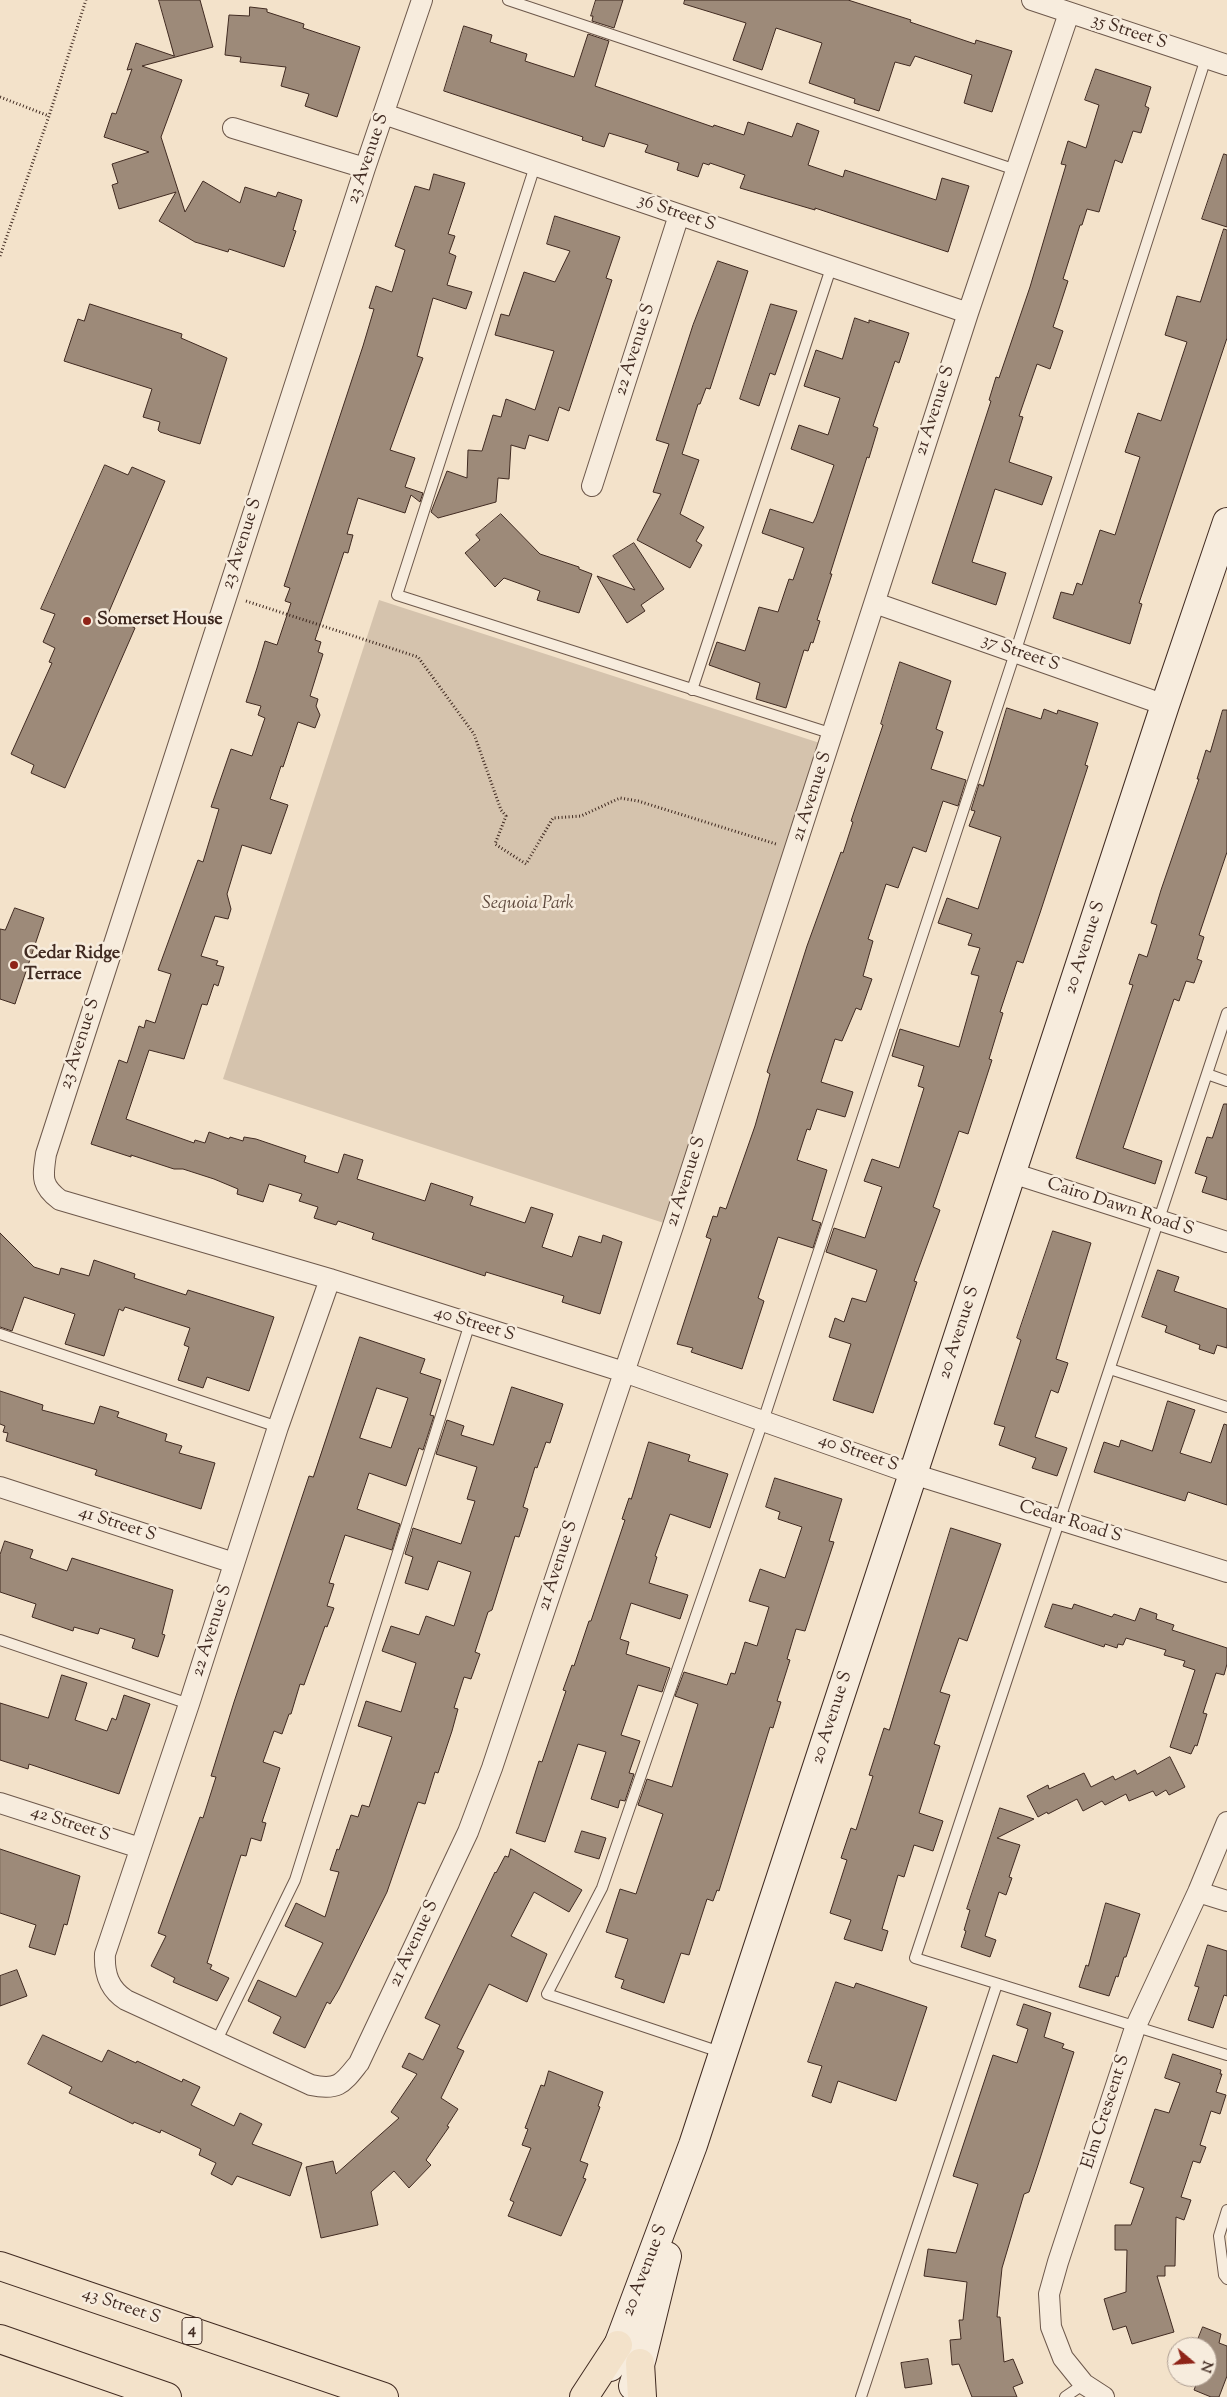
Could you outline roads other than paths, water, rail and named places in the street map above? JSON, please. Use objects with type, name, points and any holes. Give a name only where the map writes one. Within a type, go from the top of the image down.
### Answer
[{"type":"highway","name":"43 Street S","points":[[0,2266],[384,2397]]},
{"type":"highway","points":[[0,2340],[167,2397]]},
{"type":"highway","points":[[584,2397],[618,2346]]},
{"type":"highway","points":[[640,2363],[642,2397]]},
{"type":"street","name":"23 Avenue S","points":[[43,1176],[46,1154],[365,168],[422,0]]},
{"type":"street","name":"35 Street S","points":[[1032,0],[1227,65]]},
{"type":"street","name":"21 Avenue S","points":[[109,1983],[117,1994],[126,2000],[311,2085],[325,2088],[342,2084],[359,2062],[480,1800],[624,1372],[833,734],[968,313],[1069,13]]},
{"type":"street","name":"36 Street S","points":[[384,114],[831,268],[968,313]]},
{"type":"street","points":[[233,128],[365,168]]},
{"type":"street","name":"22 Avenue S","points":[[592,486],[679,215]]},
{"type":"street","name":"20 Avenue S","points":[[600,2397],[694,2145],[1165,705],[1227,522]]},
{"type":"street","name":"37 Street S","points":[[875,603],[1165,705]]},
{"type":"street","name":"Cairo Dawn Road S","points":[[1012,1173],[1227,1242]]},
{"type":"street","name":"40 Street S","points":[[43,1176],[48,1190],[60,1200],[330,1279],[624,1372],[913,1474]]},
{"type":"street","name":"22 Avenue S","points":[[109,1983],[104,1969],[105,1954],[190,1704],[278,1427],[330,1279]]},
{"type":"street","name":"Cedar Road S","points":[[913,1474],[1227,1572]]},
{"type":"street","name":"41 Street S","points":[[0,1488],[234,1562]]},
{"type":"street","name":"42 Street S","points":[[0,1803],[140,1848]]},
{"type":"street","name":"Elm Crescent S","points":[[1104,2397],[1084,2384],[1064,2358],[1052,2327],[1050,2294],[1058,2262],[1135,2028],[1198,1892],[1227,1822]]},
{"type":"street","points":[[1198,1892],[1227,1902]]},
{"type":"street","name":"20 Avenue S","points":[[629,2397],[640,2363],[694,2145]]},
{"type":"lane","points":[[508,0],[1016,170]]},
{"type":"lane","points":[[724,2053],[548,1994],[602,1888],[763,1420],[1016,653],[1206,58]]},
{"type":"lane","points":[[535,166],[397,595],[833,734]]},
{"type":"lane","points":[[692,690],[831,268]]},
{"type":"lane","points":[[1227,1013],[915,1958],[1135,2028],[1227,2055]]},
{"type":"lane","points":[[1207,1074],[1227,1081]]},
{"type":"lane","points":[[216,2042],[295,1880],[470,1323]]},
{"type":"lane","points":[[0,1334],[278,1427]]},
{"type":"lane","points":[[1110,1369],[1227,1407]]},
{"type":"lane","points":[[0,1640],[190,1704]]},
{"type":"lane","points":[[861,2397],[997,1984]]},
{"type":"lane","points":[[1227,2210],[1219,2236],[1224,2275],[1227,2279]]},
{"type":"lane","points":[[1065,2397],[1084,2384]]},
{"type":"place","name":"Somerset House","points":[[87,621]]},
{"type":"place","name":"Cedar Ridge Terrace","points":[[14,965]]},
{"type":"park label","name":"Sequoia Park","points":[[528,905]]}]
